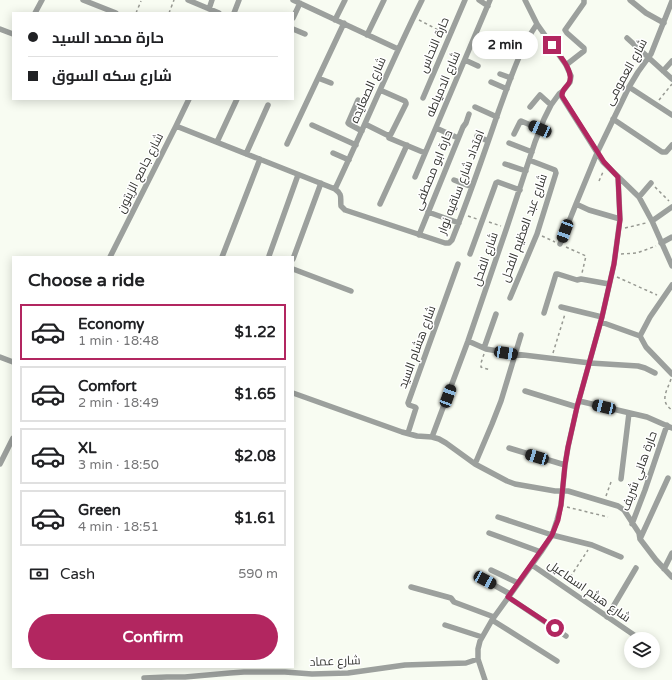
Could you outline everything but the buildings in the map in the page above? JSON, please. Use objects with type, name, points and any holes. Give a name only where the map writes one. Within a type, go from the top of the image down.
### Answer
[{"type":"street","points":[[36,12],[42,0]]},
{"type":"street","points":[[83,0],[112,12]]},
{"type":"street","points":[[188,0],[217,12]]},
{"type":"street","points":[[210,9],[212,0]]},
{"type":"street","points":[[234,12],[239,0]]},
{"type":"street","points":[[293,0],[398,49]]},
{"type":"street","points":[[335,20],[344,0]]},
{"type":"street","points":[[367,34],[384,0]]},
{"type":"street","name":"شارع الصعايده","points":[[335,189],[398,49],[422,0]]},
{"type":"street","name":"حارة النحاس","points":[[422,98],[465,0]]},
{"type":"street","points":[[479,0],[489,3]]},
{"type":"street","points":[[525,0],[537,24],[566,65],[584,51],[584,48],[567,33],[566,30],[584,3],[584,0]]},
{"type":"street","points":[[630,0],[646,13],[664,23]]},
{"type":"street","name":"شارع العمومى","points":[[560,244],[597,153],[629,87],[649,58],[672,1]]},
{"type":"street","points":[[294,16],[300,3]]},
{"type":"street","name":"شارع الدمياطه","points":[[415,177],[489,3]]},
{"type":"street","points":[[287,144],[344,23]]},
{"type":"street","name":"امتداد شارع ساقيه نوار","points":[[335,189],[342,195],[341,206],[345,210],[445,244],[449,243],[452,240],[459,223],[511,78],[529,35],[537,24]]},
{"type":"street","points":[[0,29],[12,34]]},
{"type":"street","points":[[294,29],[305,34]]},
{"type":"street","points":[[627,38],[672,79]]},
{"type":"street","points":[[465,60],[478,66]]},
{"type":"street","points":[[663,72],[672,61]]},
{"type":"street","name":"شارع الفحل","points":[[432,437],[468,341],[540,129],[551,105],[570,82],[571,76],[566,65]]},
{"type":"street","points":[[500,74],[511,78]]},
{"type":"street","points":[[318,78],[331,83]]},
{"type":"street","points":[[491,82],[507,89]]},
{"type":"street","points":[[629,87],[672,116]]},
{"type":"street","points":[[365,124],[387,135],[391,134],[406,104],[405,101],[380,90]]},
{"type":"street","points":[[563,91],[562,96],[597,153],[606,165],[638,197],[652,221],[672,266]]},
{"type":"street","points":[[530,107],[540,95],[551,105]]},
{"type":"street","name":"شارع جامع الزيتون","points":[[111,256],[188,100]]},
{"type":"street","points":[[217,142],[237,100]]},
{"type":"street","points":[[358,100],[348,124],[362,131]]},
{"type":"street","points":[[246,154],[268,105]]},
{"type":"street","points":[[475,107],[497,117]]},
{"type":"street","name":"حارة ابو مصطفى","points":[[419,235],[469,114]]},
{"type":"street","points":[[613,119],[661,151],[667,151],[672,145]]},
{"type":"street","points":[[514,134],[521,121],[540,129]]},
{"type":"street","points":[[312,125],[356,145]]},
{"type":"street","points":[[176,126],[335,189]]},
{"type":"street","points":[[436,128],[458,138]]},
{"type":"street","points":[[477,136],[488,141]]},
{"type":"street","points":[[389,138],[425,153]]},
{"type":"street","points":[[509,143],[532,152]]},
{"type":"street","points":[[380,204],[407,145]]},
{"type":"street","points":[[333,153],[349,160]]},
{"type":"street","points":[[222,256],[260,159]]},
{"type":"street","name":"شارع عبد العظيم الفحل","points":[[510,298],[537,234],[556,173],[556,171],[552,168],[530,160]]},
{"type":"street","points":[[505,164],[526,171]]},
{"type":"street","points":[[269,256],[298,175]]},
{"type":"street","points":[[485,680],[478,659],[478,649],[482,637],[493,618],[552,535],[558,520],[563,491],[565,465],[578,404],[590,363],[616,254],[620,220],[618,177]]},
{"type":"street","points":[[454,180],[472,187]]},
{"type":"street","points":[[470,254],[496,182],[520,190]]},
{"type":"street","points":[[294,256],[321,183]]},
{"type":"street","points":[[638,197],[651,183]]},
{"type":"street","points":[[576,204],[620,220]]},
{"type":"street","points":[[652,221],[672,206]]},
{"type":"street","points":[[428,212],[459,223]]},
{"type":"street","points":[[661,243],[672,237]]},
{"type":"street","name":"شارع هشام السيد","points":[[408,433],[416,408],[408,403],[458,264]]},
{"type":"street","points":[[294,269],[351,291]]},
{"type":"street","points":[[544,313],[556,274],[577,280],[580,278],[609,284]]},
{"type":"street","points":[[640,336],[650,317],[672,285]]},
{"type":"street","points":[[564,308],[601,319],[640,336],[646,347],[672,374]]},
{"type":"street","points":[[485,348],[496,314]]},
{"type":"street","points":[[474,464],[501,401],[521,335]]},
{"type":"street","points":[[468,341],[485,348],[515,354],[590,363],[638,366],[655,373]]},
{"type":"street","points":[[0,357],[12,362]]},
{"type":"street","points":[[525,391],[578,404],[647,417],[670,427]]},
{"type":"street","points":[[294,393],[408,433],[423,437],[432,437],[446,443],[474,464],[515,484],[555,491],[568,491],[604,501],[622,508],[639,533],[640,539],[656,560],[672,577]]},
{"type":"street","name":"حارة هاني شريف","points":[[621,479],[630,413]]},
{"type":"street","name":"حارة هاني شريف","points":[[632,524],[670,427]]},
{"type":"street","points":[[0,464],[12,440]]},
{"type":"street","points":[[510,448],[565,465]]},
{"type":"street","points":[[640,539],[668,478]]},
{"type":"street","points":[[498,517],[552,535],[592,546],[621,557]]},
{"type":"street","points":[[489,533],[540,552]]},
{"type":"street","points":[[664,569],[672,553]]},
{"type":"street","name":"شارع هيثم اسماعيل","points":[[532,564],[630,632]]},
{"type":"street","points":[[607,617],[636,568]]},
{"type":"street","points":[[491,570],[518,583]]},
{"type":"street","points":[[485,580],[509,595],[566,636]]},
{"type":"street","points":[[411,587],[452,598],[454,602],[493,618],[557,661]]},
{"type":"street","points":[[445,625],[482,637]]},
{"type":"street","name":"شارع عماد","points":[[144,678],[185,678],[244,672],[285,672],[312,674],[348,673],[404,665],[466,663],[478,659]]},
{"type":"path","points":[[169,12],[174,0]]},
{"type":"path","points":[[136,12],[141,1]]},
{"type":"path","points":[[414,17],[449,36]]},
{"type":"path","points":[[655,104],[672,84]]},
{"type":"path","points":[[599,181],[606,165]]},
{"type":"path","points":[[651,183],[672,206]]},
{"type":"path","points":[[619,229],[652,221]]},
{"type":"path","points":[[537,234],[586,256],[580,278]]},
{"type":"path","points":[[616,254],[622,255],[637,253],[661,243]]},
{"type":"path","points":[[611,275],[664,298]]},
{"type":"path","points":[[551,358],[564,308]]},
{"type":"path","points":[[485,348],[480,363],[483,368],[491,370]]},
{"type":"path","points":[[672,378],[664,396],[665,402],[672,410]]},
{"type":"path","points":[[604,501],[611,482]]},
{"type":"path","points":[[561,505],[608,517]]},
{"type":"path","points":[[564,587],[592,546]]},
{"type":"route","points":[[552,45],[566,65],[571,76],[570,82],[563,91],[562,96],[597,153],[618,177],[620,220],[614,264],[602,317],[577,407],[568,447],[558,520],[552,535],[508,597],[555,628]]}]
